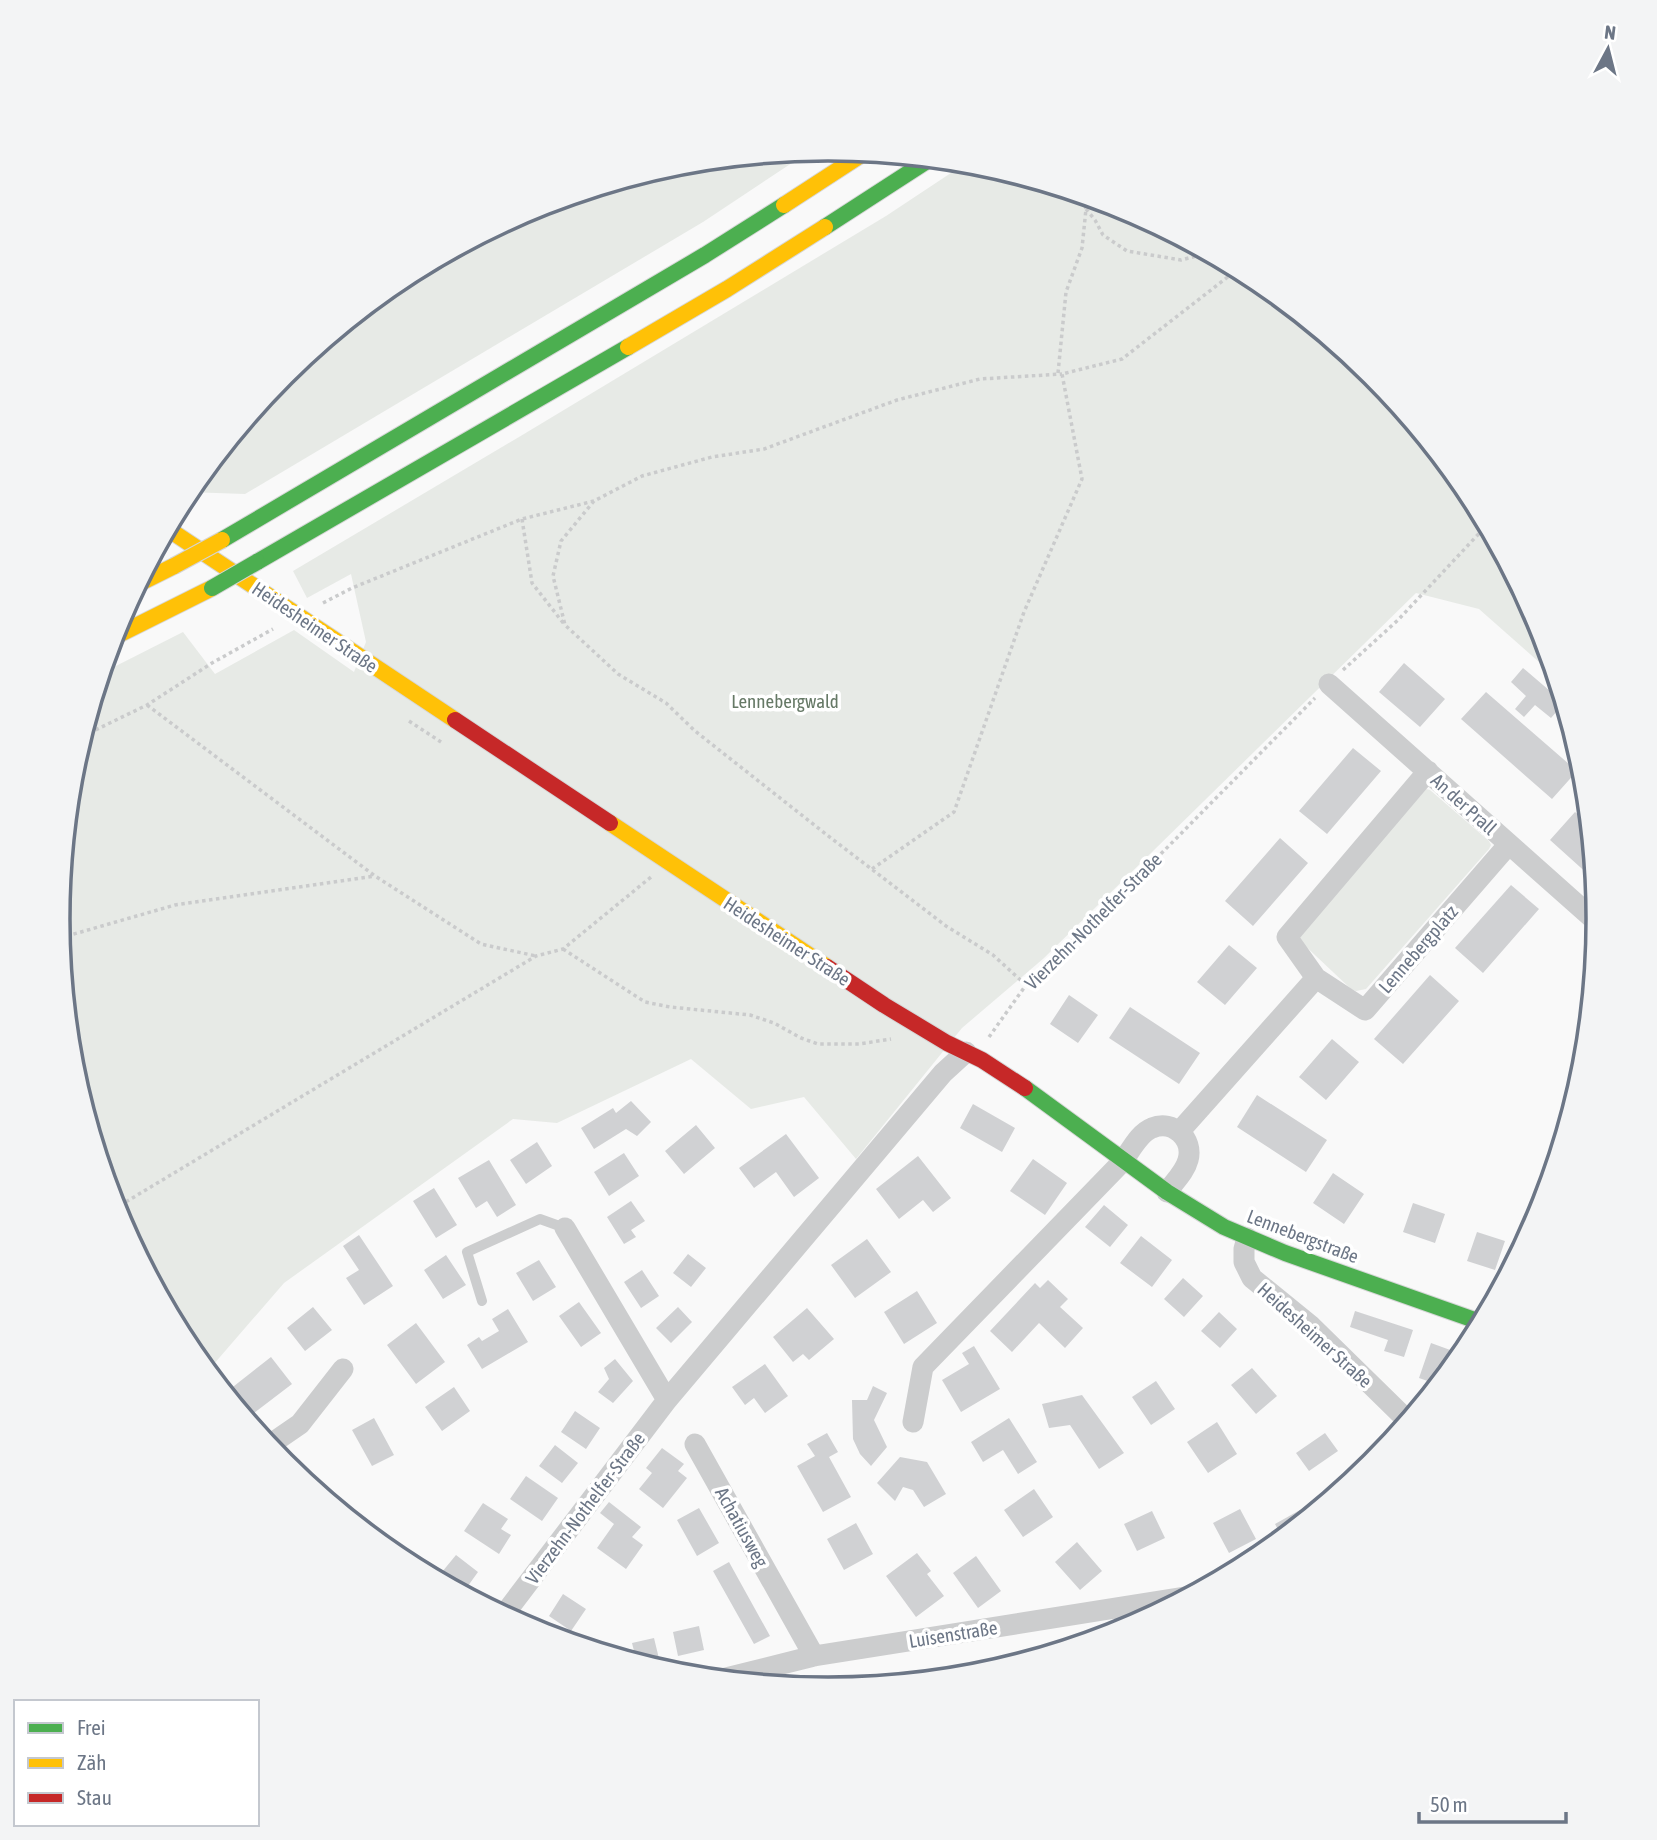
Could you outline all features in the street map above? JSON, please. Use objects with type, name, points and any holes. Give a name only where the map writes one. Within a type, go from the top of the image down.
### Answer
[{"type":"main road","points":[[152,577],[222,540],[705,254],[850,162]]},
{"type":"main road","points":[[128,631],[212,588],[727,289],[918,167]]},
{"type":"main road","name":"Heidesheimer Straße","points":[[176,534],[905,1019],[982,1060],[1123,1161]]},
{"type":"main road","name":"Lennebergstraße","points":[[1123,1161],[1201,1214],[1247,1238],[1285,1254],[1472,1319]]},
{"type":"street","name":"An der Prall","points":[[1329,684],[1587,914]]},
{"type":"street","name":"Lennebergplatz","points":[[1428,771],[1287,937],[1316,978],[1365,1010],[1509,844]]},
{"type":"street","points":[[1179,1132],[1316,978]]},
{"type":"street","name":"Vierzehn-Nothelfer-Straße","points":[[509,1608],[667,1400],[943,1073],[966,1052]]},
{"type":"street","points":[[913,1422],[923,1367],[1123,1161],[1140,1138],[1152,1128],[1168,1126],[1187,1140],[1189,1156],[1187,1164],[1167,1192]]},
{"type":"street","points":[[565,1228],[667,1400]]},
{"type":"street","name":"Heidesheimer Straße","points":[[1247,1238],[1244,1262],[1252,1278],[1311,1326],[1403,1416]]},
{"type":"street","points":[[277,1440],[300,1423],[343,1369]]},
{"type":"street","name":"Achatiusweg","points":[[695,1444],[814,1656]]},
{"type":"street","name":"Luisenstraße","points":[[744,1674],[814,1656],[1130,1613]]},
{"type":"lane","points":[[482,1301],[467,1252],[540,1219],[565,1228]]},
{"type":"path","points":[[1086,209],[1096,220],[1103,235],[1127,251],[1181,260],[1195,256]]},
{"type":"path","points":[[872,869],[954,812],[1024,612],[1082,479],[1060,373],[1066,292],[1082,248],[1086,209]]},
{"type":"path","points":[[95,730],[147,705],[212,663],[284,622],[352,588],[522,519],[594,501],[642,476],[712,457],[764,449],[897,400],[980,379],[1060,373],[1122,359],[1229,276]]},
{"type":"path","points":[[565,625],[553,576],[561,541],[594,501]]},
{"type":"path","points":[[522,519],[532,583],[565,625],[618,674],[666,703],[695,731],[946,926],[993,955],[1026,985]]},
{"type":"path","name":"Vierzehn-Nothelfer-Straße","points":[[966,1052],[986,1042],[1026,985],[1141,874],[1329,684],[1398,620],[1480,533]]},
{"type":"path","points":[[147,705],[375,876],[481,944],[536,956]]},
{"type":"path","points":[[125,1202],[536,956],[563,949],[654,874],[670,864]]},
{"type":"path","points":[[71,935],[175,905],[375,876]]},
{"type":"path","points":[[563,949],[645,1002],[670,1007],[750,1014],[818,1044],[859,1044],[900,1037]]},
{"type":"green space","points":[[793,162],[703,222],[245,494],[203,493],[258,420],[328,350],[407,289],[449,263],[538,219],[632,187],[729,168]]},
{"type":"green space","name":"Lennebergwald","points":[[952,172],[976,176],[1025,187],[1119,219],[1208,263],[1250,289],[1329,350],[1399,420],[1430,458],[1459,499],[1509,585],[1543,666],[1479,609],[1416,593],[1044,958],[962,1028],[856,1159],[804,1097],[751,1109],[691,1059],[557,1123],[513,1119],[284,1283],[214,1364],[172,1299],[128,1210],[110,1164],[96,1116],[76,1019],[70,920],[76,821],[96,724],[113,667],[183,632],[215,674],[294,630],[354,672],[366,642],[351,574],[307,598],[293,571],[886,216]]},
{"type":"green space","points":[[1426,789],[1491,845],[1366,989],[1356,991],[1299,940],[1299,935]]},
{"type":"building","points":[[1404,663],[1445,699],[1420,727],[1379,692]]},
{"type":"building","points":[[1523,668],[1552,693],[1557,711],[1551,718],[1535,705],[1524,717],[1515,709],[1526,696],[1511,682]]},
{"type":"building","points":[[1486,692],[1570,765],[1573,776],[1552,799],[1461,719]]},
{"type":"building","points":[[1353,748],[1381,771],[1327,834],[1299,811]]},
{"type":"building","points":[[1575,812],[1580,816],[1585,872],[1550,840]]},
{"type":"building","points":[[1280,838],[1308,863],[1253,926],[1225,901]]},
{"type":"building","points":[[1511,885],[1539,909],[1483,973],[1455,948]]},
{"type":"building","points":[[1229,945],[1257,968],[1225,1005],[1197,982]]},
{"type":"building","points":[[1430,975],[1459,1001],[1403,1064],[1374,1039]]},
{"type":"building","points":[[1069,995],[1098,1015],[1078,1043],[1050,1024]]},
{"type":"building","points":[[1130,1007],[1200,1053],[1179,1084],[1109,1038]]},
{"type":"building","points":[[1332,1039],[1359,1062],[1326,1100],[1299,1077]]},
{"type":"building","points":[[1257,1095],[1327,1140],[1306,1172],[1237,1127]]},
{"type":"building","points":[[631,1101],[651,1122],[637,1136],[626,1129],[594,1149],[581,1128],[613,1108],[616,1113]]},
{"type":"building","points":[[973,1104],[1015,1128],[1002,1152],[960,1128]]},
{"type":"building","points":[[696,1125],[715,1148],[684,1174],[665,1151]]},
{"type":"building","points":[[786,1134],[819,1178],[794,1197],[776,1172],[754,1188],[739,1168]]},
{"type":"building","points":[[537,1142],[552,1166],[526,1184],[510,1160]]},
{"type":"building","points":[[624,1153],[639,1176],[609,1196],[594,1172]]},
{"type":"building","points":[[918,1156],[951,1198],[933,1212],[923,1200],[899,1219],[876,1189]]},
{"type":"building","points":[[1033,1159],[1067,1183],[1045,1215],[1010,1191]]},
{"type":"building","points":[[489,1160],[516,1205],[497,1217],[487,1201],[476,1208],[458,1178]]},
{"type":"building","points":[[1333,1173],[1364,1194],[1344,1224],[1313,1203]]},
{"type":"building","points":[[434,1188],[457,1225],[436,1238],[413,1201]]},
{"type":"building","points":[[631,1201],[645,1221],[631,1230],[636,1237],[624,1244],[607,1217]]},
{"type":"building","points":[[1413,1203],[1445,1214],[1435,1243],[1403,1232]]},
{"type":"building","points":[[1104,1205],[1128,1225],[1110,1247],[1085,1227]]},
{"type":"building","points":[[1477,1232],[1505,1241],[1495,1270],[1467,1261]]},
{"type":"building","points":[[359,1235],[393,1286],[364,1305],[346,1278],[359,1270],[343,1246]]},
{"type":"building","points":[[1141,1236],[1172,1260],[1152,1287],[1120,1263]]},
{"type":"building","points":[[867,1239],[891,1272],[855,1298],[831,1265]]},
{"type":"building","points":[[688,1254],[706,1268],[691,1287],[673,1273]]},
{"type":"building","points":[[446,1255],[466,1285],[443,1299],[424,1270]]},
{"type":"building","points":[[539,1260],[556,1287],[533,1301],[516,1273]]},
{"type":"building","points":[[642,1270],[659,1296],[641,1308],[624,1282]]},
{"type":"building","points":[[1183,1278],[1203,1296],[1184,1317],[1164,1299]]},
{"type":"building","points":[[1048,1280],[1068,1299],[1060,1307],[1083,1328],[1065,1348],[1039,1323],[1012,1352],[990,1331],[1035,1283],[1040,1288]]},
{"type":"building","points":[[917,1291],[937,1323],[904,1344],[884,1312]]},
{"type":"building","points":[[579,1302],[601,1333],[581,1347],[559,1316]]},
{"type":"building","points":[[313,1307],[332,1330],[305,1351],[287,1328]]},
{"type":"building","points":[[678,1307],[692,1322],[671,1343],[656,1328]]},
{"type":"building","points":[[807,1308],[834,1339],[809,1360],[803,1354],[793,1362],[773,1337]]},
{"type":"building","points":[[508,1309],[528,1342],[482,1369],[467,1345],[479,1337],[482,1341],[499,1331],[492,1319]]},
{"type":"building","points":[[1355,1311],[1413,1330],[1404,1357],[1384,1351],[1388,1340],[1350,1327]]},
{"type":"building","points":[[1219,1312],[1237,1329],[1220,1348],[1201,1331]]},
{"type":"building","points":[[416,1323],[445,1362],[416,1384],[387,1345]]},
{"type":"building","points":[[1431,1343],[1452,1351],[1430,1382],[1419,1378]]},
{"type":"building","points":[[974,1346],[1000,1389],[961,1412],[942,1380],[969,1364],[962,1353]]},
{"type":"building","points":[[271,1357],[292,1384],[253,1414],[232,1388]]},
{"type":"building","points":[[615,1359],[633,1381],[613,1403],[598,1392],[609,1379],[604,1368]]},
{"type":"building","points":[[765,1364],[788,1396],[765,1413],[754,1398],[745,1405],[732,1387]]},
{"type":"building","points":[[1252,1368],[1277,1396],[1256,1414],[1231,1385]]},
{"type":"building","points":[[1156,1381],[1175,1409],[1151,1425],[1132,1397]]},
{"type":"building","points":[[873,1386],[887,1393],[874,1420],[887,1447],[871,1466],[860,1454],[853,1439],[852,1400],[867,1400]]},
{"type":"building","points":[[454,1387],[470,1411],[442,1431],[425,1407]]},
{"type":"building","points":[[1082,1395],[1124,1453],[1099,1469],[1070,1425],[1049,1428],[1042,1404]]},
{"type":"building","points":[[575,1411],[600,1428],[586,1449],[561,1432]]},
{"type":"building","points":[[374,1418],[394,1455],[372,1466],[352,1430]]},
{"type":"building","points":[[1009,1418],[1037,1462],[1018,1474],[1003,1450],[983,1462],[971,1442]]},
{"type":"building","points":[[1217,1422],[1237,1454],[1208,1473],[1187,1442]]},
{"type":"building","points":[[827,1433],[838,1452],[829,1457],[851,1497],[823,1512],[797,1466],[815,1456],[807,1444]]},
{"type":"building","points":[[1325,1433],[1338,1451],[1309,1471],[1296,1453]]},
{"type":"building","points":[[555,1445],[578,1463],[562,1483],[539,1466]]},
{"type":"building","points":[[662,1448],[684,1464],[678,1471],[687,1478],[663,1508],[639,1489],[652,1473],[646,1468]]},
{"type":"building","points":[[900,1457],[927,1462],[946,1494],[924,1507],[913,1490],[903,1487],[895,1501],[877,1483]]},
{"type":"building","points":[[526,1476],[558,1498],[542,1521],[510,1499]]},
{"type":"building","points":[[1034,1489],[1053,1517],[1023,1537],[1004,1510]]},
{"type":"building","points":[[609,1502],[641,1527],[632,1537],[643,1545],[626,1569],[597,1548],[614,1524],[600,1513]]},
{"type":"building","points":[[483,1503],[508,1519],[501,1529],[511,1535],[499,1554],[464,1531]]},
{"type":"building","points":[[699,1508],[719,1543],[697,1556],[677,1520]]},
{"type":"building","points":[[1240,1509],[1256,1539],[1229,1553],[1213,1523]]},
{"type":"building","points":[[1300,1510],[1302,1513],[1278,1530],[1275,1524]]},
{"type":"building","points":[[1152,1511],[1165,1538],[1137,1551],[1124,1524]]},
{"type":"building","points":[[856,1523],[873,1554],[844,1570],[827,1539]]},
{"type":"building","points":[[1077,1542],[1102,1571],[1080,1590],[1055,1562]]},
{"type":"building","points":[[917,1553],[931,1571],[927,1574],[944,1596],[916,1617],[886,1576]]},
{"type":"building","points":[[456,1555],[478,1572],[467,1587],[442,1572]]},
{"type":"building","points":[[976,1556],[1001,1591],[978,1608],[953,1573]]},
{"type":"building","points":[[729,1562],[770,1636],[754,1644],[713,1571]]},
{"type":"building","points":[[563,1594],[586,1609],[571,1631],[549,1616]]},
{"type":"building","points":[[699,1626],[704,1650],[678,1656],[673,1632]]},
{"type":"building","points":[[654,1638],[659,1659],[629,1652],[634,1651],[632,1643]]},
{"type":"traffic: fast","points":[[825,227],[918,167]]},
{"type":"traffic: fast","points":[[222,540],[705,255],[784,205]]},
{"type":"traffic: fast","points":[[257,562],[628,347]]},
{"type":"traffic: fast","points":[[212,588],[257,562]]},
{"type":"traffic: fast","points":[[1025,1088],[1167,1192],[1224,1227],[1285,1253],[1472,1319]]},
{"type":"traffic: slow","points":[[784,205],[850,162]]},
{"type":"traffic: slow","points":[[628,347],[825,227]]},
{"type":"traffic: slow","points":[[176,534],[455,720]]},
{"type":"traffic: slow","points":[[174,566],[222,540]]},
{"type":"traffic: slow","points":[[152,577],[174,566]]},
{"type":"traffic: slow","points":[[128,630],[212,588]]},
{"type":"traffic: slow","points":[[610,823],[827,967]]},
{"type":"traffic: jam","points":[[455,720],[610,823]]},
{"type":"traffic: jam","points":[[827,967],[884,1005],[947,1043],[982,1060],[1025,1088]]}]
